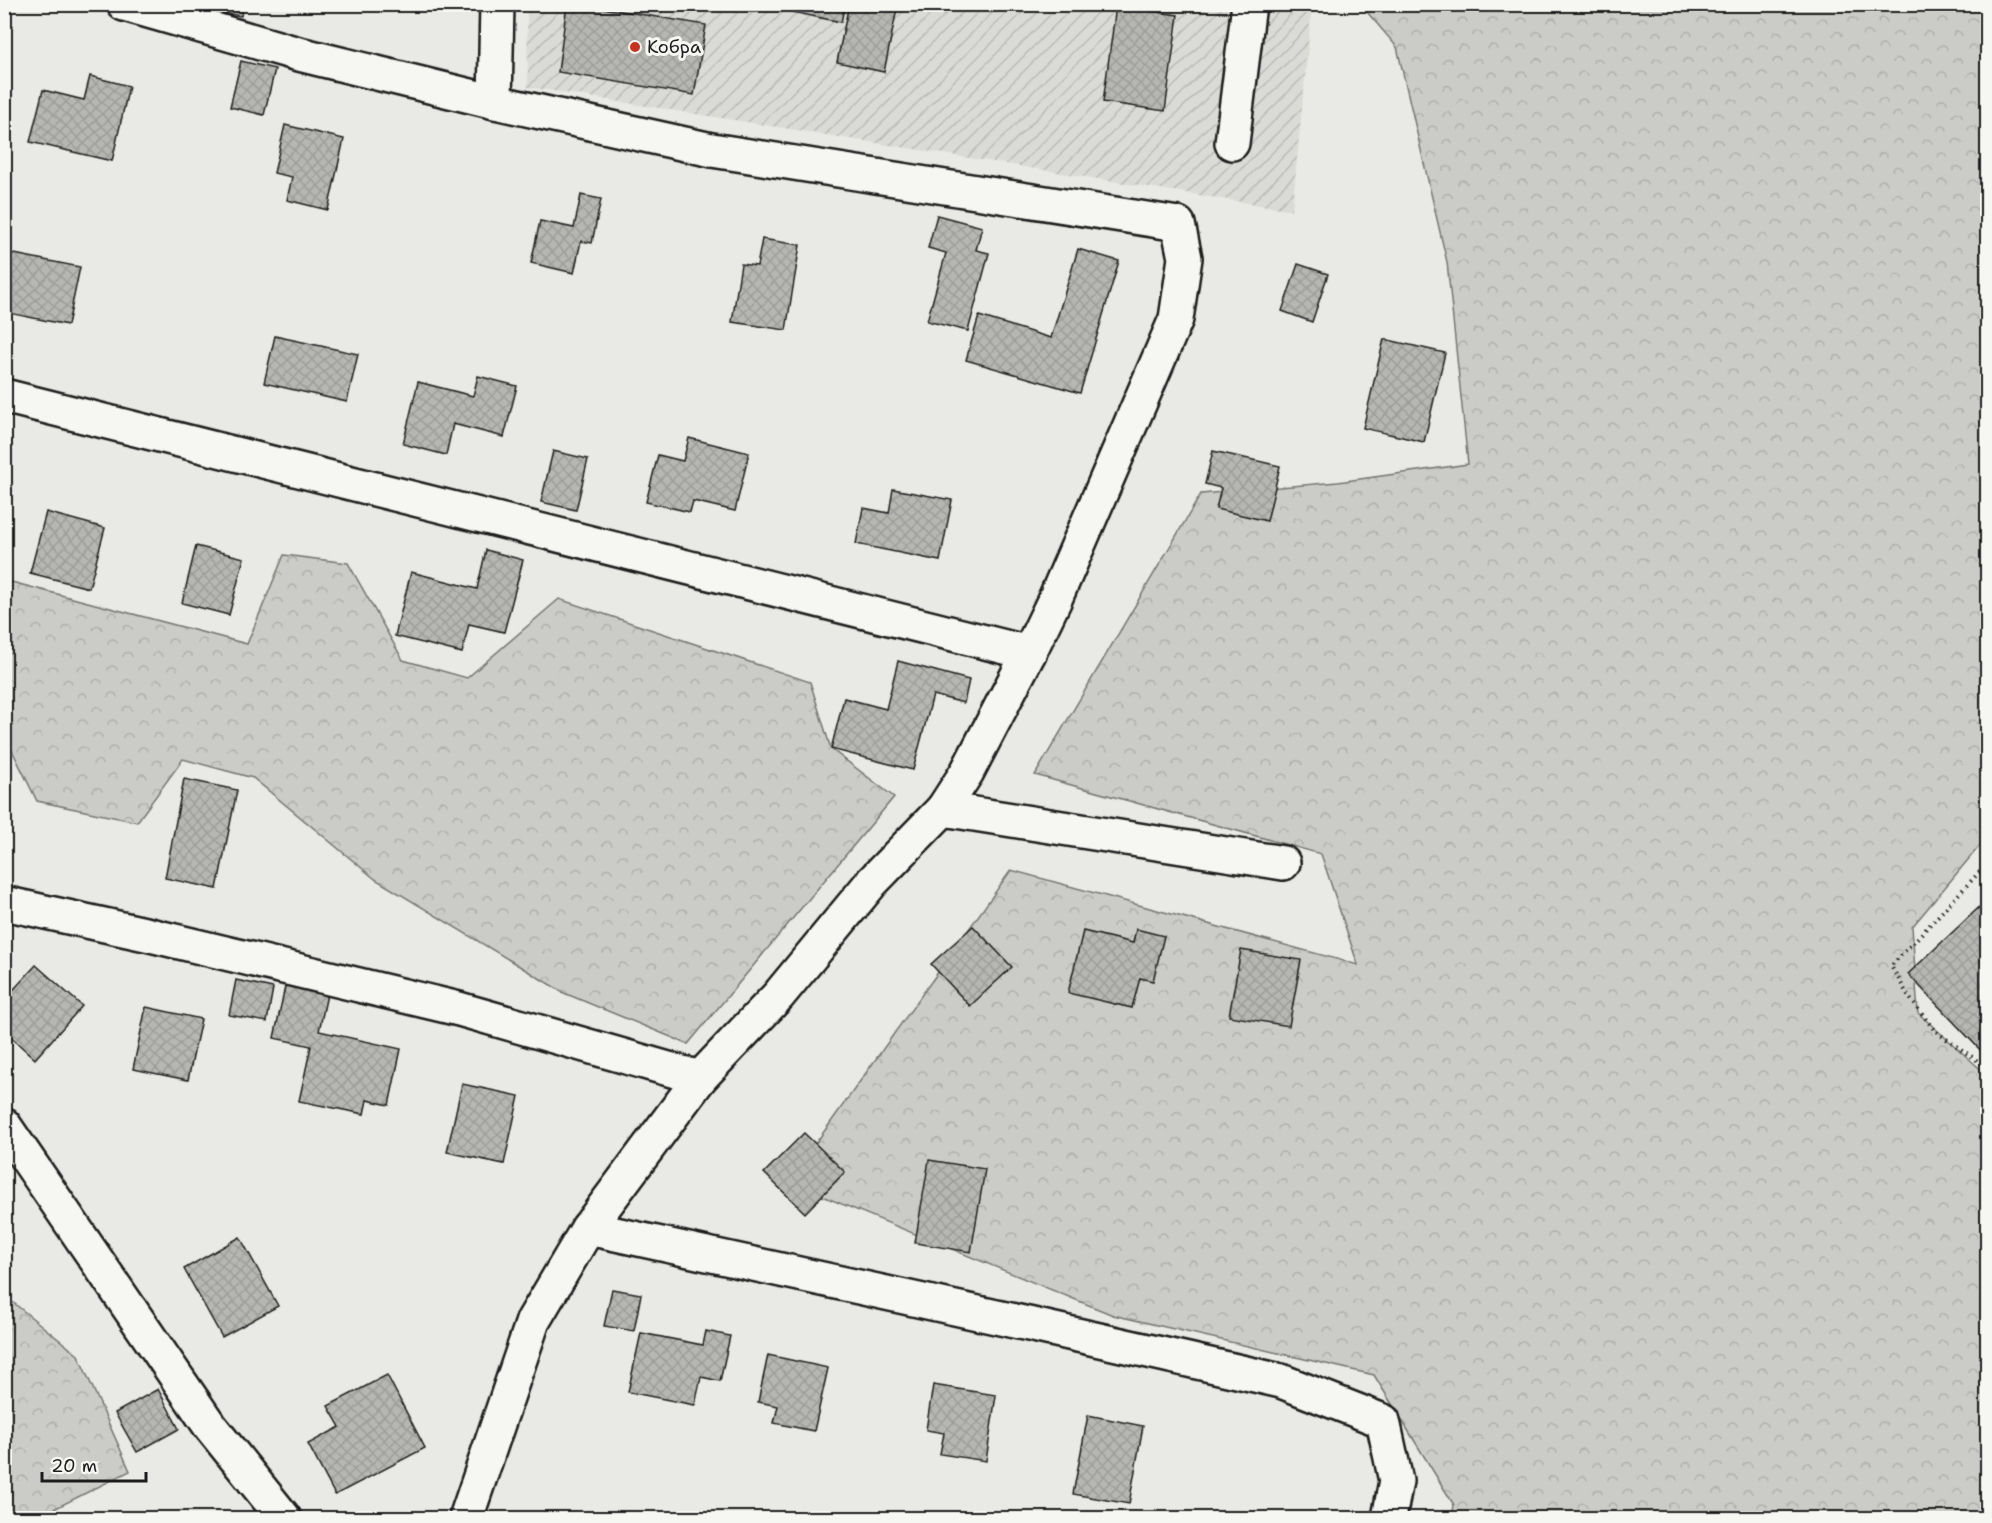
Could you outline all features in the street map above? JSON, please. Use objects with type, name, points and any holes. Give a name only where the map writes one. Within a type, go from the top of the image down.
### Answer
[{"type":"street","points":[[124,4],[295,53],[495,102],[712,150],[1178,224],[1185,258],[1176,319],[1055,600],[967,772],[943,809],[872,882],[778,996],[700,1078],[588,1228],[533,1321],[466,1518]]},
{"type":"street","points":[[495,102],[497,4]]},
{"type":"street","points":[[1232,143],[1249,4]]},
{"type":"street","points":[[4,396],[1029,653]]},
{"type":"street","points":[[943,809],[1282,862]]},
{"type":"street","points":[[4,903],[150,935],[459,1010],[700,1078]]},
{"type":"street","points":[[4,1125],[210,1426],[284,1518]]},
{"type":"street","points":[[588,1228],[1281,1381],[1383,1421],[1396,1481],[1389,1518]]},
{"type":"path","points":[[1988,863],[1891,966],[1908,997],[1935,1031],[1988,1068]]},
{"type":"shaded area","points":[[527,5],[1312,5],[1292,210],[528,87]]},
{"type":"green space","points":[[1361,5],[1987,5],[1987,837],[1912,927],[1918,1013],[1987,1075],[1987,1518],[1452,1518],[1454,1505],[1374,1375],[1113,1315],[788,1182],[1011,870],[1358,965],[1321,854],[1035,775],[1201,494],[1338,482],[1468,464],[1447,262],[1397,47]]},
{"type":"green space","points":[[284,555],[348,563],[403,660],[467,678],[559,599],[810,682],[831,749],[894,797],[688,1044],[564,993],[375,879],[253,778],[183,759],[137,822],[37,801],[5,739],[4,580],[247,644]]},
{"type":"green space","points":[[5,1296],[78,1355],[130,1471],[36,1518],[5,1518]]},
{"type":"building","points":[[205,4],[243,4],[241,16],[204,10]]},
{"type":"building","points":[[567,4],[706,25],[694,95],[558,72]]},
{"type":"building","points":[[783,4],[845,4],[841,22],[782,10]]},
{"type":"building","points":[[849,4],[898,4],[884,72],[837,62]]},
{"type":"building","points":[[1116,6],[1178,15],[1165,111],[1103,102]]},
{"type":"building","points":[[241,61],[275,69],[264,115],[230,107]]},
{"type":"building","points":[[90,76],[129,86],[112,161],[30,142],[43,90],[84,100]]},
{"type":"building","points":[[285,125],[344,139],[328,210],[287,200],[292,177],[274,173]]},
{"type":"building","points":[[581,195],[601,199],[592,243],[581,241],[574,273],[531,263],[540,221],[574,228]]},
{"type":"building","points":[[937,215],[982,227],[976,250],[989,253],[968,331],[927,321],[946,253],[928,248]]},
{"type":"building","points":[[762,239],[800,245],[786,330],[732,322],[741,264],[757,266]]},
{"type":"building","points":[[1078,249],[1119,261],[1080,393],[966,360],[979,316],[1051,338]]},
{"type":"building","points":[[4,252],[80,267],[68,325],[4,312]]},
{"type":"building","points":[[1298,264],[1328,274],[1312,322],[1282,311]]},
{"type":"building","points":[[275,336],[358,354],[347,402],[264,383]]},
{"type":"building","points":[[1384,339],[1445,353],[1424,442],[1363,428]]},
{"type":"building","points":[[478,376],[517,386],[504,437],[453,424],[446,455],[403,444],[418,382],[473,396]]},
{"type":"building","points":[[689,438],[749,453],[735,511],[693,501],[690,512],[646,502],[658,455],[683,461]]},
{"type":"building","points":[[553,451],[588,459],[576,510],[541,502]]},
{"type":"building","points":[[1213,451],[1280,466],[1267,521],[1216,509],[1221,488],[1205,484]]},
{"type":"building","points":[[893,489],[952,500],[940,561],[856,544],[863,508],[889,513]]},
{"type":"building","points":[[46,512],[105,528],[89,588],[30,573]]},
{"type":"building","points":[[196,546],[244,558],[229,615],[182,603]]},
{"type":"building","points":[[486,550],[523,560],[504,632],[469,624],[462,653],[395,636],[411,572],[477,589]]},
{"type":"building","points":[[898,661],[969,680],[964,703],[933,695],[913,770],[831,749],[844,698],[886,709]]},
{"type":"building","points":[[184,779],[237,790],[217,889],[165,878]]},
{"type":"building","points":[[1988,899],[1988,1058],[1908,974]]},
{"type":"building","points":[[973,926],[1012,967],[970,1006],[931,964]]},
{"type":"building","points":[[1136,929],[1164,936],[1153,981],[1140,978],[1132,1008],[1068,993],[1083,931],[1133,943]]},
{"type":"building","points":[[1241,950],[1301,960],[1289,1026],[1229,1016]]},
{"type":"building","points":[[36,965],[82,1006],[35,1059],[4,1031],[4,1000]]},
{"type":"building","points":[[236,980],[273,988],[267,1022],[229,1015]]},
{"type":"building","points":[[286,982],[328,990],[319,1031],[401,1049],[389,1105],[367,1100],[364,1114],[299,1101],[311,1046],[274,1038]]},
{"type":"building","points":[[146,1007],[201,1019],[188,1080],[133,1069]]},
{"type":"building","points":[[462,1084],[519,1096],[504,1164],[447,1152]]},
{"type":"building","points":[[804,1133],[845,1172],[805,1213],[764,1173]]},
{"type":"building","points":[[929,1160],[985,1169],[971,1252],[915,1243]]},
{"type":"building","points":[[240,1237],[278,1306],[222,1337],[184,1269]]},
{"type":"building","points":[[612,1289],[641,1294],[634,1331],[604,1326]]},
{"type":"building","points":[[706,1331],[730,1336],[720,1381],[701,1377],[695,1405],[628,1392],[641,1333],[703,1345]]},
{"type":"building","points":[[768,1355],[828,1368],[814,1431],[774,1423],[778,1406],[758,1402]]},
{"type":"building","points":[[387,1375],[425,1448],[335,1495],[308,1444],[340,1427],[328,1406]]},
{"type":"building","points":[[933,1385],[996,1395],[986,1461],[940,1454],[944,1433],[926,1430]]},
{"type":"building","points":[[158,1389],[179,1429],[137,1452],[115,1413]]},
{"type":"building","points":[[1088,1415],[1143,1426],[1129,1504],[1073,1494]]},
{"type":"place","name":"Кобра","points":[[635,47]]}]
